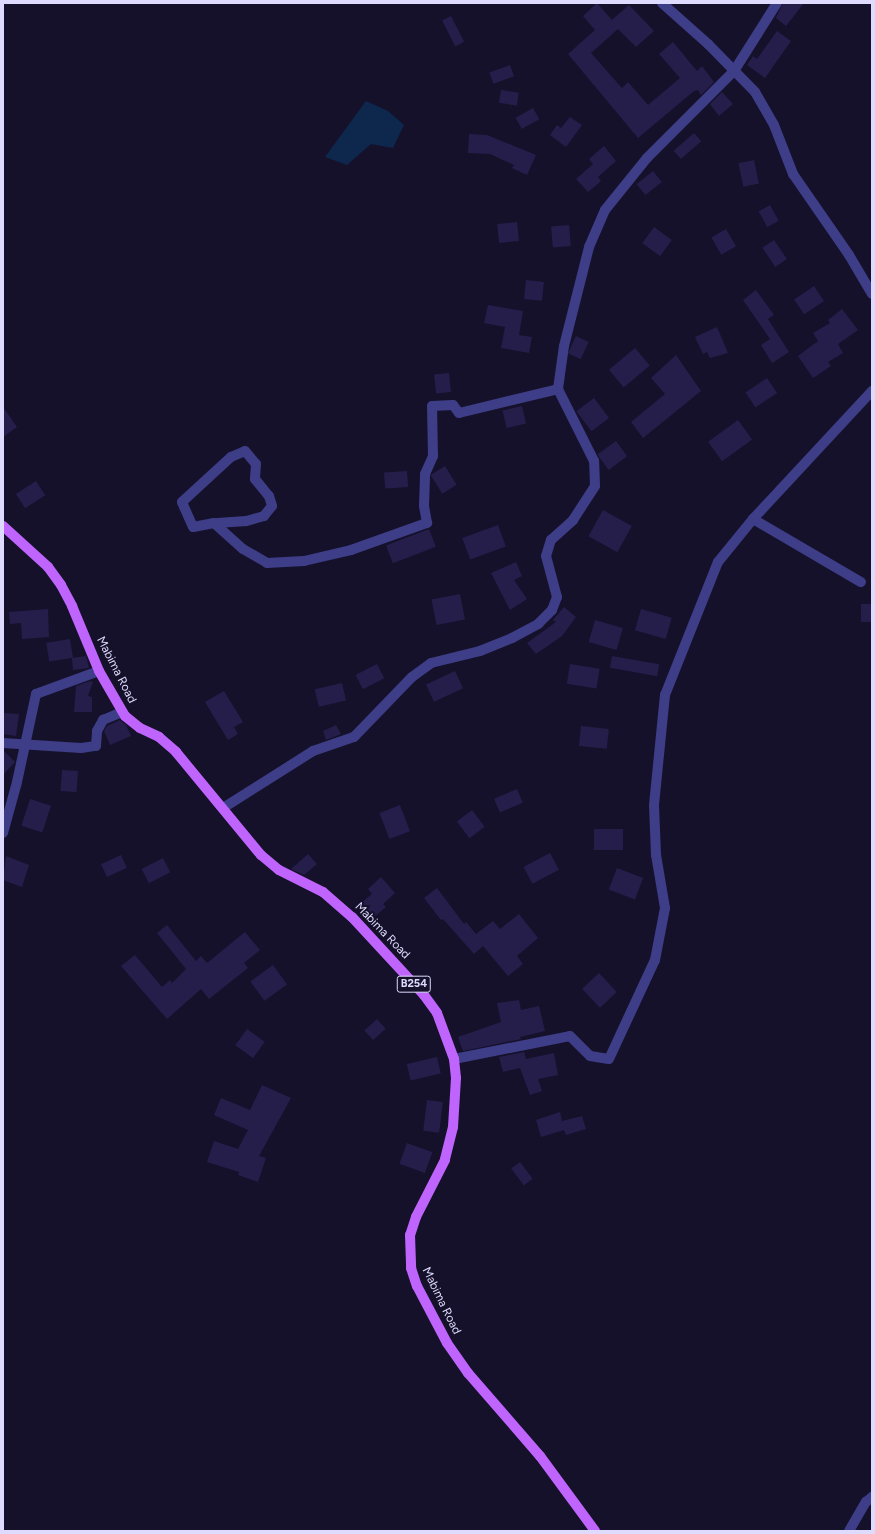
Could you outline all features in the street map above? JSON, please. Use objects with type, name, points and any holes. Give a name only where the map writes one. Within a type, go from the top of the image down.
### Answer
[{"type":"main road","name":"Mabima Road","points":[[3,526],[48,567],[61,585],[72,606],[99,671],[122,712],[140,728],[159,737],[176,752],[261,854],[279,870],[323,892],[352,916],[396,964],[437,1013],[454,1059],[455,1104],[451,1142],[416,1217],[410,1235],[410,1268],[417,1286],[447,1344],[468,1373],[540,1456],[595,1531]]},
{"type":"street","points":[[662,3],[755,92],[774,125],[793,174],[849,255],[872,294]]},
{"type":"street","points":[[223,808],[313,751],[354,737],[412,677],[431,663],[480,650],[512,638],[538,624],[552,610],[557,597],[546,556],[551,540],[573,520],[595,486],[594,461],[558,389],[564,346],[588,247],[605,210],[647,158],[734,71],[777,3]]},
{"type":"street","points":[[214,523],[243,549],[267,563],[304,561],[351,550],[427,523],[424,506],[425,474],[433,456],[432,406],[452,405],[460,413],[558,389]]},
{"type":"street","points":[[454,1059],[570,1036],[590,1056],[610,1059],[655,960],[665,908],[656,855],[654,805],[665,695],[718,562],[753,519],[872,391]]},
{"type":"street","points":[[245,451],[256,464],[255,479],[268,496],[272,506],[264,516],[246,521],[214,523],[193,527],[182,502],[231,457],[245,451]]},
{"type":"street","points":[[753,519],[861,582]]},
{"type":"street","points":[[3,833],[26,744],[36,694],[99,671]]},
{"type":"street","points":[[3,743],[81,748],[96,746],[97,731],[103,720],[122,712]]},
{"type":"street","points":[[849,1531],[866,1502],[872,1497]]},
{"type":"water","points":[[366,101],[388,111],[404,125],[393,148],[371,144],[347,165],[325,157]]},
{"type":"building","points":[[597,3],[612,20],[629,5],[654,31],[636,47],[618,29],[591,53],[622,88],[628,82],[648,105],[680,78],[659,54],[673,42],[697,71],[702,66],[714,82],[701,95],[698,90],[694,91],[638,138],[568,54],[595,30],[583,16]]},
{"type":"building","points":[[783,3],[804,3],[786,26],[776,18]]},
{"type":"building","points":[[451,16],[464,42],[455,46],[442,21]]},
{"type":"building","points":[[777,31],[791,41],[765,78],[747,65],[753,56],[757,59]]},
{"type":"building","points":[[510,65],[514,76],[493,84],[489,73]]},
{"type":"building","points":[[501,90],[519,93],[517,106],[499,103]]},
{"type":"building","points":[[722,92],[733,104],[719,116],[710,104]]},
{"type":"building","points":[[533,108],[539,119],[522,129],[516,118]]},
{"type":"building","points":[[570,117],[582,125],[566,147],[550,135],[557,125],[561,128]]},
{"type":"building","points":[[694,133],[701,141],[681,159],[674,151]]},
{"type":"building","points":[[469,134],[487,135],[536,155],[527,175],[512,168],[514,165],[490,154],[468,153]]},
{"type":"building","points":[[604,146],[616,161],[598,177],[601,181],[588,192],[576,179],[593,164],[589,159]]},
{"type":"building","points":[[754,160],[759,183],[743,187],[738,163]]},
{"type":"building","points":[[653,171],[662,182],[645,195],[637,184]]},
{"type":"building","points":[[770,205],[779,221],[767,227],[759,211]]},
{"type":"building","points":[[517,222],[519,241],[499,243],[497,224]]},
{"type":"building","points":[[569,225],[571,246],[553,247],[551,227]]},
{"type":"building","points":[[654,227],[672,240],[660,256],[642,243]]},
{"type":"building","points":[[726,229],[736,246],[721,255],[711,238]]},
{"type":"building","points":[[774,240],[787,259],[775,267],[762,248]]},
{"type":"building","points":[[526,280],[544,282],[542,301],[524,299]]},
{"type":"building","points":[[814,286],[824,301],[804,314],[794,299]]},
{"type":"building","points":[[756,290],[774,315],[768,319],[789,352],[772,363],[761,345],[770,339],[743,300]]},
{"type":"building","points":[[488,305],[523,311],[519,335],[532,337],[529,353],[501,348],[505,327],[484,323]]},
{"type":"building","points":[[842,309],[858,330],[838,344],[843,353],[828,362],[831,366],[813,378],[798,356],[818,341],[813,333],[830,323],[828,320]]},
{"type":"building","points":[[717,327],[728,353],[710,358],[707,352],[703,354],[695,337]]},
{"type":"building","points":[[576,336],[589,342],[581,359],[568,353]]},
{"type":"building","points":[[635,348],[650,366],[624,387],[609,370]]},
{"type":"building","points":[[676,355],[701,391],[643,438],[631,422],[665,394],[651,378]]},
{"type":"building","points":[[449,373],[451,392],[436,393],[434,375]]},
{"type":"building","points":[[767,378],[777,393],[756,407],[745,393]]},
{"type":"building","points":[[594,398],[609,418],[591,431],[576,411]]},
{"type":"building","points":[[522,406],[526,424],[507,428],[503,410]]},
{"type":"building","points":[[3,407],[17,427],[3,437]]},
{"type":"building","points":[[738,420],[752,439],[722,461],[708,442]]},
{"type":"building","points":[[616,441],[627,456],[609,470],[597,455]]},
{"type":"building","points":[[445,466],[457,485],[442,494],[431,475]]},
{"type":"building","points":[[407,471],[408,487],[385,489],[384,473]]},
{"type":"building","points":[[36,481],[45,495],[25,508],[16,494]]},
{"type":"building","points":[[603,510],[632,526],[617,552],[588,536]]},
{"type":"building","points":[[498,525],[506,547],[470,560],[462,538]]},
{"type":"building","points":[[429,529],[436,547],[393,563],[386,545]]},
{"type":"building","points":[[516,562],[522,576],[514,580],[527,599],[510,610],[491,573]]},
{"type":"building","points":[[460,594],[465,620],[436,625],[432,600]]},
{"type":"building","points":[[861,604],[872,604],[872,622],[861,622]]},
{"type":"building","points":[[564,607],[576,617],[562,636],[536,654],[527,643],[556,622],[553,620]]},
{"type":"building","points":[[48,609],[49,637],[22,639],[21,623],[10,624],[9,612]]},
{"type":"building","points":[[641,609],[672,618],[666,639],[635,630]]},
{"type":"building","points":[[595,620],[623,628],[617,650],[589,642]]},
{"type":"building","points":[[70,639],[73,658],[49,662],[46,643]]},
{"type":"building","points":[[86,656],[89,668],[73,670],[72,658]]},
{"type":"building","points":[[612,656],[659,664],[657,676],[610,668]]},
{"type":"building","points":[[377,664],[384,678],[363,689],[356,675]]},
{"type":"building","points":[[570,664],[600,669],[597,688],[567,684]]},
{"type":"building","points":[[455,671],[463,688],[434,702],[426,685]]},
{"type":"building","points":[[90,681],[93,682],[88,696],[92,697],[92,712],[74,712],[76,686]]},
{"type":"building","points":[[342,683],[346,701],[319,707],[315,689]]},
{"type":"building","points":[[224,691],[243,722],[234,727],[238,734],[228,740],[205,702]]},
{"type":"building","points":[[3,713],[19,714],[16,736],[3,734]]},
{"type":"building","points":[[120,720],[126,725],[131,736],[110,745],[104,731],[107,726]]},
{"type":"building","points":[[336,725],[341,734],[326,740],[323,731]]},
{"type":"building","points":[[581,726],[609,729],[607,749],[579,746]]},
{"type":"building","points":[[3,750],[15,762],[3,775]]},
{"type":"building","points":[[62,770],[78,771],[76,792],[61,791]]},
{"type":"building","points":[[517,789],[523,803],[500,813],[494,799]]},
{"type":"building","points":[[30,799],[51,806],[42,832],[21,826]]},
{"type":"building","points":[[400,805],[410,831],[389,839],[379,813]]},
{"type":"building","points":[[472,810],[485,827],[469,838],[457,821]]},
{"type":"building","points":[[594,829],[623,829],[623,850],[594,850]]},
{"type":"building","points":[[550,853],[559,870],[532,884],[524,867]]},
{"type":"building","points":[[308,854],[317,864],[304,875],[291,869]]},
{"type":"building","points":[[121,855],[127,868],[107,877],[101,864]]},
{"type":"building","points":[[6,856],[29,865],[22,887],[3,880]]},
{"type":"building","points":[[163,858],[170,872],[149,883],[142,869]]},
{"type":"building","points":[[617,868],[643,878],[635,900],[609,889]]},
{"type":"building","points":[[381,877],[395,893],[383,904],[386,907],[368,922],[356,907],[372,894],[368,889]]},
{"type":"building","points":[[437,888],[464,924],[466,922],[476,934],[493,921],[500,929],[519,914],[538,938],[517,956],[523,964],[508,976],[483,946],[474,954],[443,919],[441,920],[424,898]]},
{"type":"building","points":[[167,925],[196,961],[201,956],[207,963],[245,932],[260,950],[244,963],[248,968],[209,999],[201,989],[167,1019],[121,966],[135,955],[162,987],[170,980],[172,983],[186,969],[157,933]]},
{"type":"building","points":[[273,965],[287,984],[264,1001],[250,981]]},
{"type":"building","points":[[599,973],[617,992],[600,1008],[582,989]]},
{"type":"building","points":[[519,1000],[521,1010],[539,1006],[545,1031],[520,1037],[521,1039],[463,1051],[458,1037],[501,1022],[497,1003]]},
{"type":"building","points":[[377,1019],[386,1029],[373,1040],[364,1030]]},
{"type":"building","points":[[247,1029],[265,1042],[253,1058],[235,1045]]},
{"type":"building","points":[[524,1052],[526,1059],[554,1053],[558,1075],[538,1079],[542,1091],[530,1095],[520,1068],[503,1072],[499,1057]]},
{"type":"building","points":[[437,1057],[441,1074],[411,1081],[407,1064]]},
{"type":"building","points":[[262,1085],[291,1098],[259,1156],[266,1158],[258,1182],[238,1175],[239,1172],[207,1162],[214,1141],[238,1149],[248,1130],[214,1115],[221,1098],[250,1110]]},
{"type":"building","points":[[427,1100],[443,1102],[439,1133],[423,1131]]},
{"type":"building","points":[[560,1112],[562,1121],[582,1116],[586,1129],[566,1135],[564,1130],[541,1137],[536,1120]]},
{"type":"building","points":[[407,1143],[432,1152],[425,1173],[399,1164]]},
{"type":"building","points":[[520,1162],[533,1179],[524,1185],[511,1169]]}]
